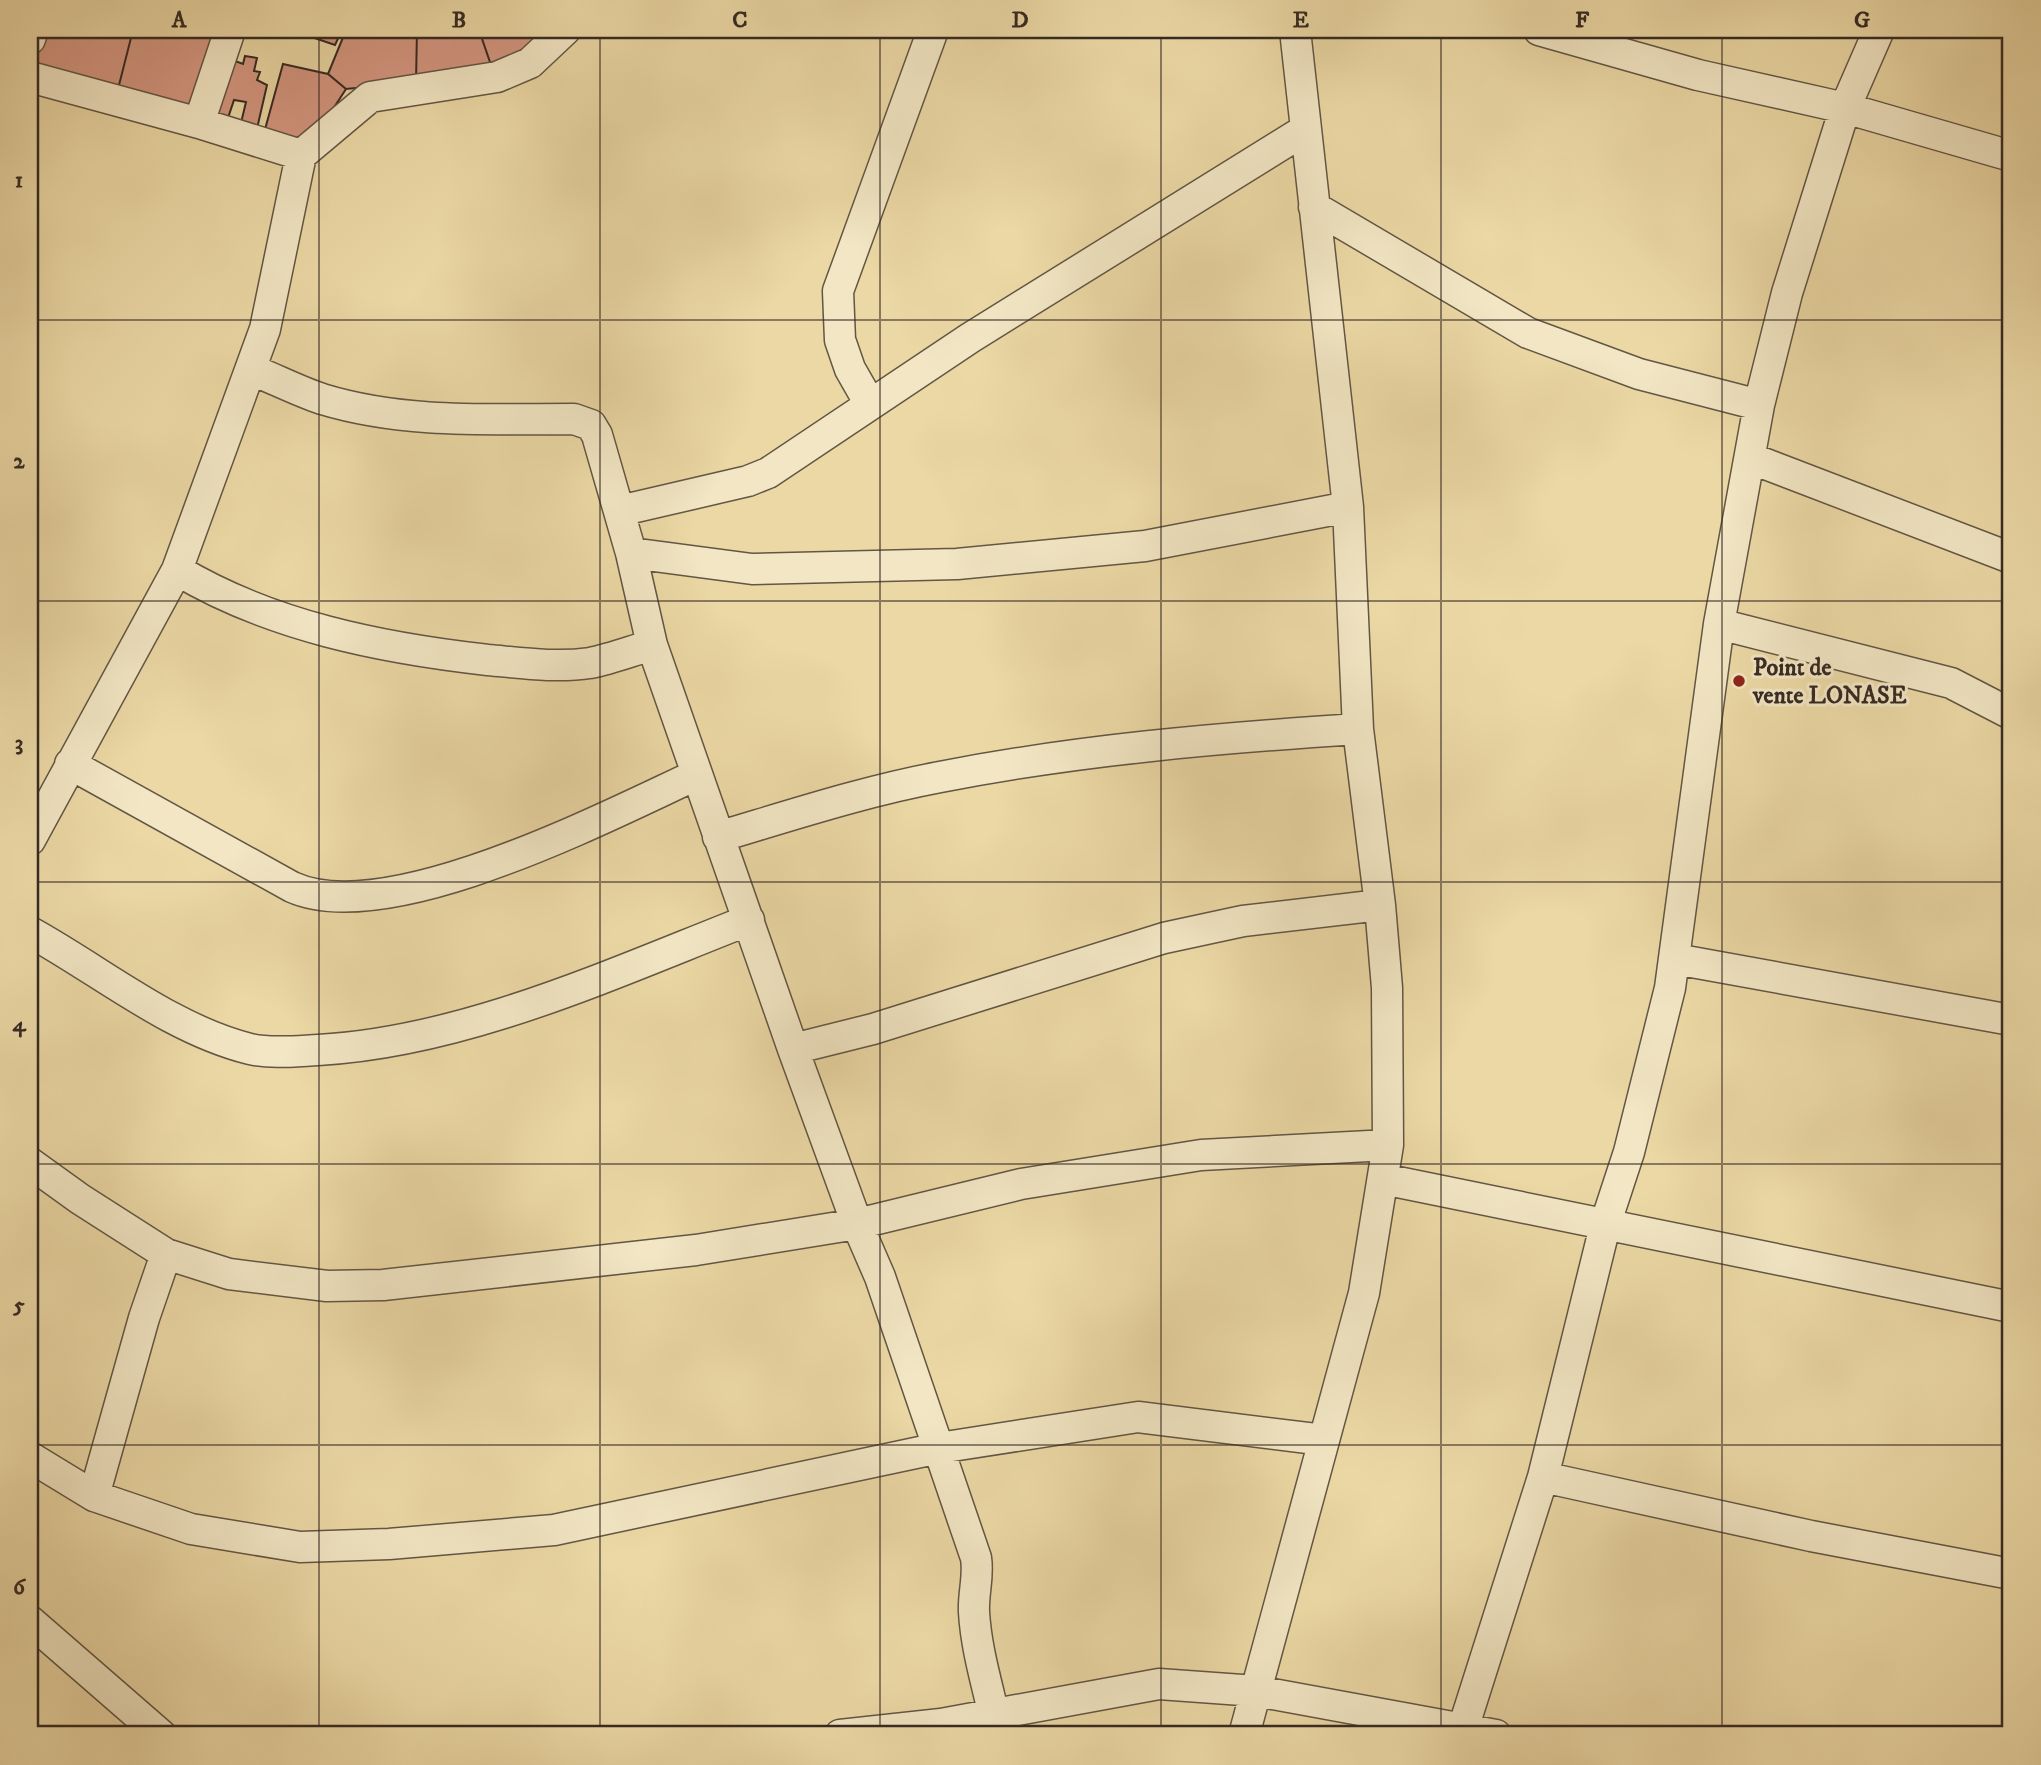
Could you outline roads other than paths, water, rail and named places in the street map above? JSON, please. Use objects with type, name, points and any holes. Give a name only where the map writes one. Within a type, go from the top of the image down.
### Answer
[{"type":"street","points":[[30,39],[33,30]]},
{"type":"street","points":[[199,123],[230,30]]},
{"type":"street","points":[[30,840],[177,570],[252,370],[274,293],[301,155],[370,97],[497,77],[530,63],[565,30]]},
{"type":"street","points":[[870,404],[850,369],[840,340],[838,290],[933,30]]},
{"type":"street","points":[[1244,1735],[1364,1293],[1388,1145],[1387,988],[1380,905],[1358,729],[1348,507],[1295,30]]},
{"type":"street","points":[[1539,30],[1698,75],[1845,108],[2011,156]]},
{"type":"street","points":[[1462,1731],[1543,1477],[1606,1222],[1629,1152],[1675,959],[1719,624],[1759,405],[1787,293],[1845,108],[1879,30]]},
{"type":"street","points":[[30,77],[199,123],[301,155]]},
{"type":"street","points":[[619,511],[748,481],[768,473],[870,404],[1305,130]]},
{"type":"street","points":[[1314,207],[1528,333],[1639,374],[1759,405]]},
{"type":"street","points":[[252,370],[322,399],[397,416],[584,421],[597,435],[631,554],[652,645],[793,1049],[857,1223],[880,1277],[976,1558],[978,1574],[973,1608],[976,1641],[994,1715]]},
{"type":"street","points":[[1750,458],[2011,558]]},
{"type":"street","points":[[631,554],[751,569],[957,564],[1145,546],[1348,507]]},
{"type":"street","points":[[177,570],[218,595],[265,613],[378,645],[545,666],[589,663],[652,645]]},
{"type":"street","points":[[1719,624],[1951,683],[2011,714]]},
{"type":"street","points":[[718,836],[868,793],[940,777],[1185,741],[1358,729]]},
{"type":"street","points":[[70,764],[292,887],[310,895],[331,898],[413,887],[537,850],[696,775]]},
{"type":"street","points":[[793,1049],[873,1029],[1164,939],[1243,921],[1380,905]]},
{"type":"street","points":[[30,932],[146,1002],[216,1038],[252,1050],[299,1051],[350,1048],[465,1025],[749,920]]},
{"type":"street","points":[[1675,959],[2011,1020]]},
{"type":"street","points":[[30,1163],[80,1199],[166,1254],[229,1274],[327,1286],[383,1285],[696,1250],[857,1223],[984,1192],[1201,1155],[1388,1145]]},
{"type":"street","points":[[1383,1178],[2011,1307]]},
{"type":"street","points":[[94,1496],[144,1318],[166,1254]]},
{"type":"street","points":[[30,1457],[94,1496],[191,1529],[300,1548],[389,1544],[554,1530],[939,1448],[1138,1417],[1324,1440]]},
{"type":"street","points":[[1543,1477],[1811,1536],[2011,1574]]},
{"type":"street","points":[[30,1621],[161,1735]]},
{"type":"street","points":[[840,1735],[942,1730],[994,1715],[1159,1684],[1256,1691],[1462,1731],[1496,1735]]},
{"type":"place","name":"Point de vente LONASE","points":[[1739,681]]}]
